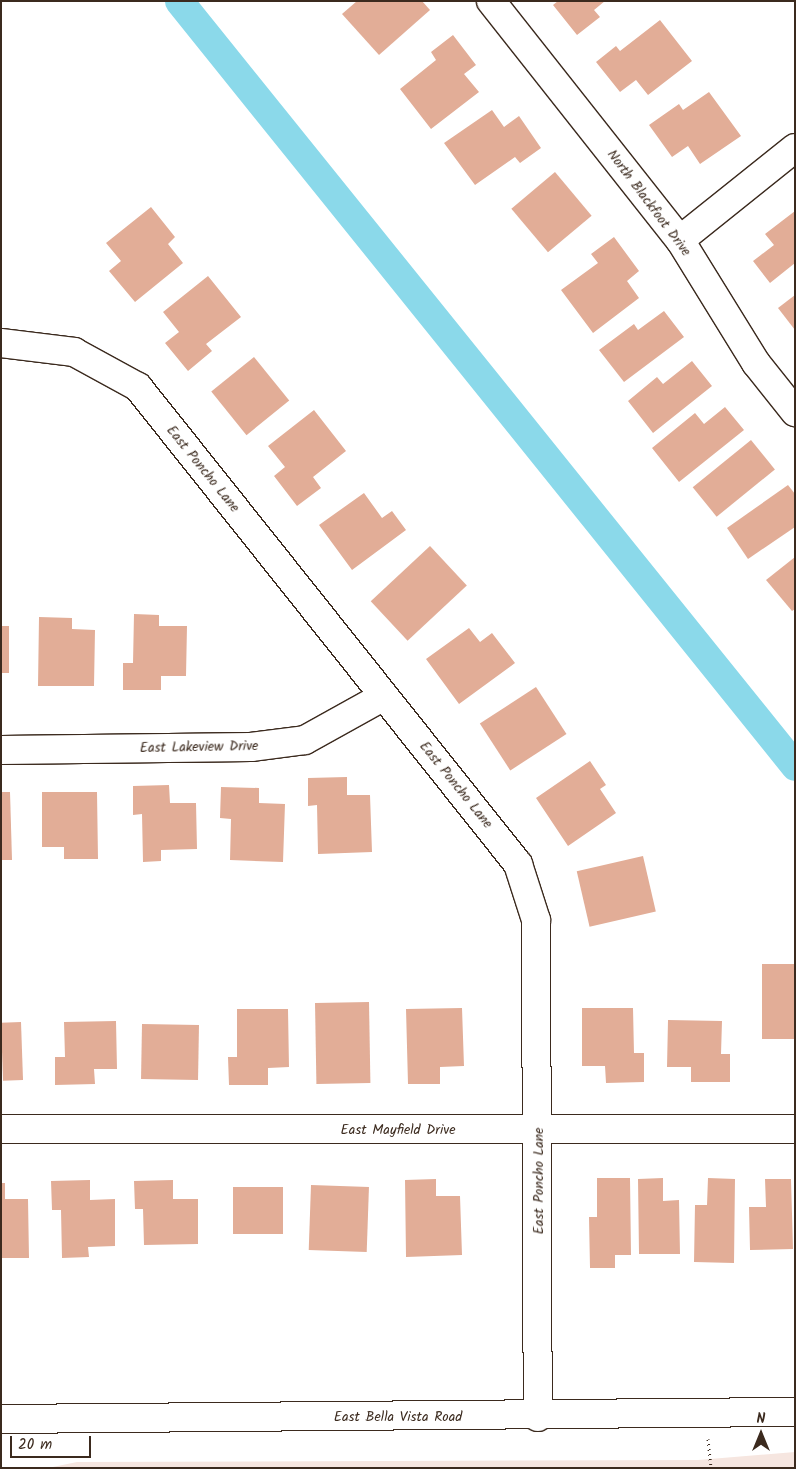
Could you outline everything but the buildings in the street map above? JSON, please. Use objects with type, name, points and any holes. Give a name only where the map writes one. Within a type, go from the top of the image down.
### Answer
[{"type":"street","name":"North Blackfoot Drive","points":[[491,1],[680,240],[756,363],[795,412]]},
{"type":"street","points":[[680,240],[795,148]]},
{"type":"street","name":"East Poncho Lane","points":[[1,343],[74,352],[138,387],[518,864],[536,920],[540,1131],[538,1417]]},
{"type":"street","name":"East Lakeview Drive","points":[[1,750],[251,747],[305,740],[384,696]]},
{"type":"street","name":"East Mayfield Drive","points":[[1,1130],[540,1131],[795,1129]]},
{"type":"street","name":"East Bella Vista Road","points":[[1,1419],[538,1417],[795,1412]]},
{"type":"shaded area","points":[[795,1452],[795,1468],[48,1468],[77,1462],[698,1460]]},
{"type":"waterway","points":[[179,1],[795,766]]}]
